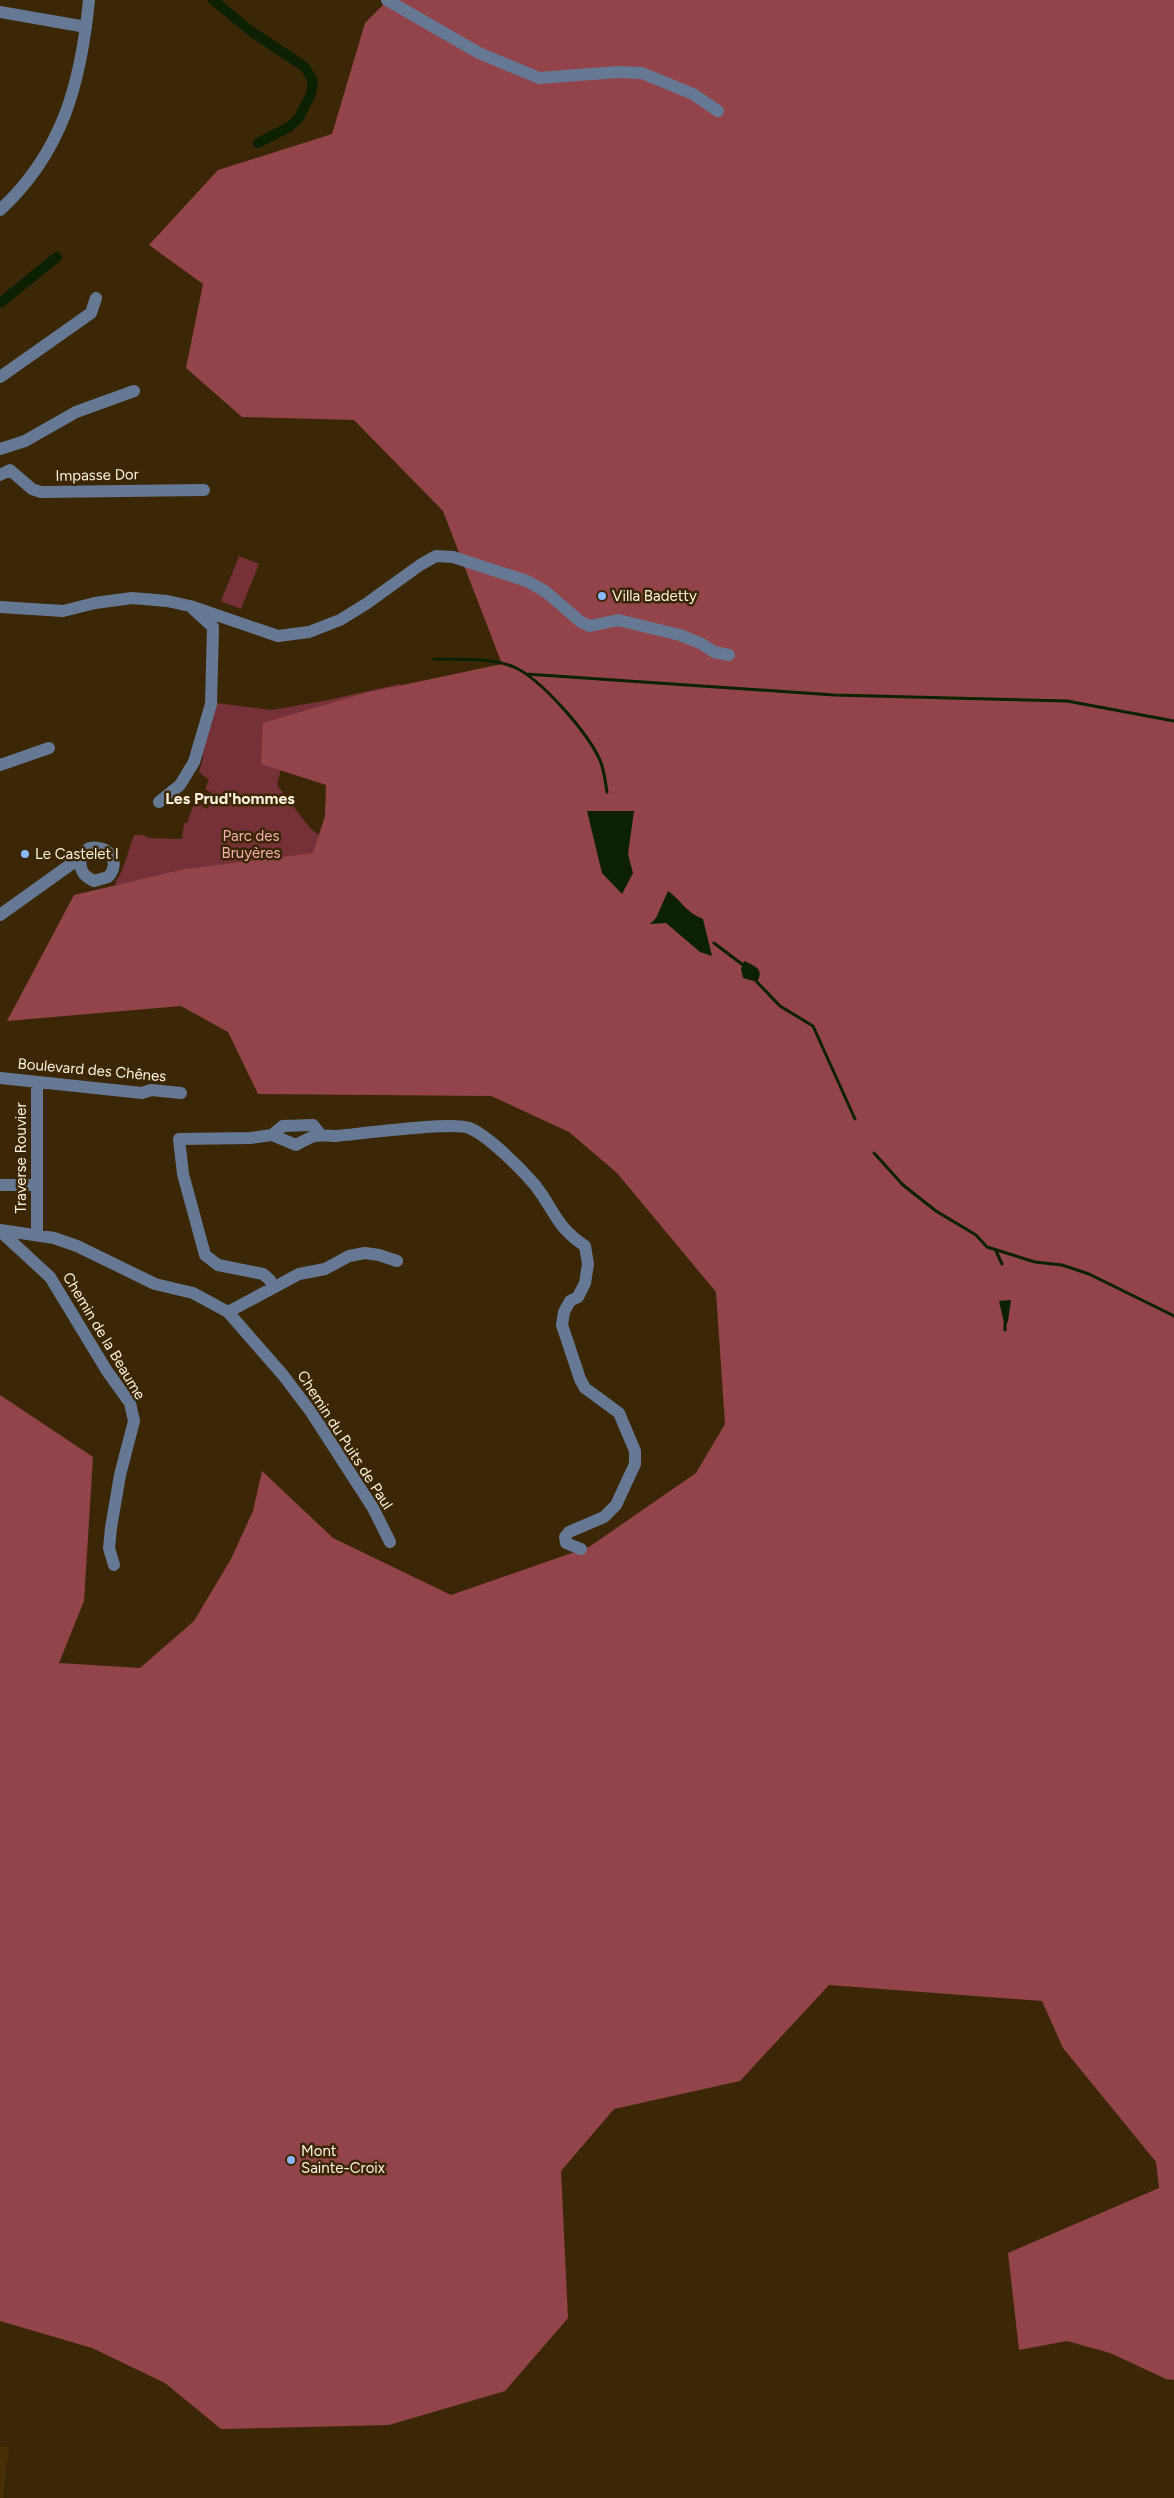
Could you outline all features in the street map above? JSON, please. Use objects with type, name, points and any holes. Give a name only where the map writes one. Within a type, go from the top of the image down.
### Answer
[{"type":"street","points":[[0,210],[28,180],[59,130],[80,71],[89,0]]},
{"type":"street","points":[[387,0],[479,54],[540,78],[618,72],[642,73],[693,94],[718,111]]},
{"type":"street","points":[[0,12],[86,27]]},
{"type":"street","points":[[0,377],[91,312],[96,298]]},
{"type":"street","points":[[0,382],[44,352]]},
{"type":"street","points":[[0,449],[25,441],[76,412],[134,391]]},
{"type":"street","name":"Impasse Dor","points":[[0,475],[10,470],[32,489],[41,492],[204,490]]},
{"type":"street","points":[[0,607],[63,611],[95,603],[132,598],[167,601],[190,606],[278,636],[309,632],[340,620],[420,564],[436,556],[453,556],[527,581],[546,592],[581,622],[590,626],[618,620],[680,635],[702,644],[714,652],[729,655]]},
{"type":"street","points":[[159,802],[180,784],[188,774],[194,762],[210,704],[213,627],[190,606]]},
{"type":"street","points":[[0,764],[49,748]]},
{"type":"street","points":[[0,915],[81,858],[89,848],[102,847],[112,855],[114,863],[111,874],[102,880],[94,881],[84,875],[80,865],[81,858]]},
{"type":"street","points":[[41,886],[62,878],[84,875]]},
{"type":"street","name":"Boulevard des Chênes","points":[[0,1078],[142,1093],[150,1090],[181,1093]]},
{"type":"street","name":"Traverse Rouvier","points":[[37,1082],[37,1235]]},
{"type":"street","points":[[273,1288],[270,1280],[263,1274],[218,1266],[205,1254],[178,1151],[179,1139],[250,1138],[272,1134],[283,1126],[313,1125],[320,1134]]},
{"type":"street","points":[[272,1134],[296,1145],[309,1137],[320,1134],[336,1136],[448,1126],[468,1127],[524,1172],[543,1195],[558,1222],[569,1236],[586,1246],[588,1264],[585,1283],[578,1297],[570,1301],[564,1312],[562,1325],[567,1344],[585,1388],[619,1413],[635,1454],[635,1464],[616,1506],[604,1517],[569,1532],[565,1537],[566,1543],[581,1549]]},
{"type":"street","points":[[0,1185],[36,1185]]},
{"type":"street","name":"Chemin du Puits de Paul","points":[[0,1230],[37,1235],[77,1246],[155,1284],[193,1293],[228,1312],[283,1374],[311,1412],[373,1508],[390,1542]]},
{"type":"street","name":"Chemin de la Beaume","points":[[0,1230],[50,1277],[130,1403],[134,1421],[120,1475],[109,1548],[114,1565]]},
{"type":"street","points":[[228,1312],[299,1274],[325,1269],[349,1256],[365,1253],[379,1255],[397,1262]]},
{"type":"shaded area","points":[[388,0],[1174,0],[1174,2380],[1166,2379],[1110,2353],[1067,2341],[1019,2350],[1008,2253],[1159,2188],[1156,2162],[1063,2048],[1042,2001],[829,1985],[740,2081],[614,2109],[561,2171],[568,2318],[505,2391],[389,2425],[221,2429],[165,2383],[92,2348],[0,2321],[0,1395],[93,1457],[84,1601],[59,1663],[140,1668],[194,1621],[231,1559],[253,1511],[262,1471],[333,1538],[451,1595],[589,1547],[696,1473],[725,1424],[716,1292],[617,1173],[569,1132],[491,1096],[258,1094],[228,1032],[181,1006],[7,1021],[74,895],[185,869],[313,853],[325,816],[326,785],[261,764],[263,723],[365,693],[502,664],[443,511],[354,420],[242,417],[186,368],[203,284],[149,245],[218,170],[332,134],[365,23]]},
{"type":"shaded area","points":[[587,811],[634,811],[628,854],[633,873],[622,894],[602,873]]},
{"type":"shaded area","points":[[668,891],[687,909],[703,919],[712,956],[700,952],[666,923],[650,924],[656,918]]},
{"type":"shaded area","points":[[744,961],[755,966],[759,971],[760,974],[757,982],[743,978],[741,969]]},
{"type":"shaded area","points":[[1011,1300],[1008,1321],[1005,1327],[999,1301]]},
{"type":"shaded area","points":[[0,2447],[9,2447],[3,2498],[0,2498]]},
{"type":"green space","points":[[239,556],[259,564],[241,609],[221,601]]},
{"type":"green space","name":"Parc des Bruyères","points":[[400,684],[409,721],[282,764],[277,785],[310,828],[357,866],[135,923],[115,883],[122,871],[134,835],[143,835],[149,838],[182,839],[184,823],[187,823],[195,801],[207,809],[215,795],[205,789],[209,780],[199,772],[203,758],[201,748],[216,703],[271,710]]},
{"type":"waterway","points":[[213,0],[252,32],[305,67],[313,81],[311,94],[298,119],[289,127],[258,143]]},
{"type":"waterway","points":[[0,303],[57,257]]},
{"type":"waterway","points":[[434,659],[474,660],[504,664],[514,667],[537,682],[562,707],[593,747],[601,762],[607,792]]},
{"type":"waterway","points":[[526,674],[834,695],[1067,701],[1174,721]]},
{"type":"waterway","points":[[714,943],[743,965]]},
{"type":"waterway","points":[[757,982],[780,1006],[813,1026],[855,1119]]},
{"type":"waterway","points":[[874,1153],[903,1185],[936,1211],[976,1235],[987,1247],[1035,1262],[1062,1265],[1089,1274],[1174,1316]]},
{"type":"waterway","points":[[996,1251],[1002,1264]]},
{"type":"waterway","points":[[1005,1323],[1005,1330]]},
{"type":"place","name":"Villa Badetty","points":[[602,596]]},
{"type":"place","name":"Le Castelet I","points":[[25,854]]},
{"type":"place","name":"Mont Sainte-Croix","points":[[291,2160]]},
{"type":"district","name":"Les Prud'hommes","points":[[230,798]]}]
